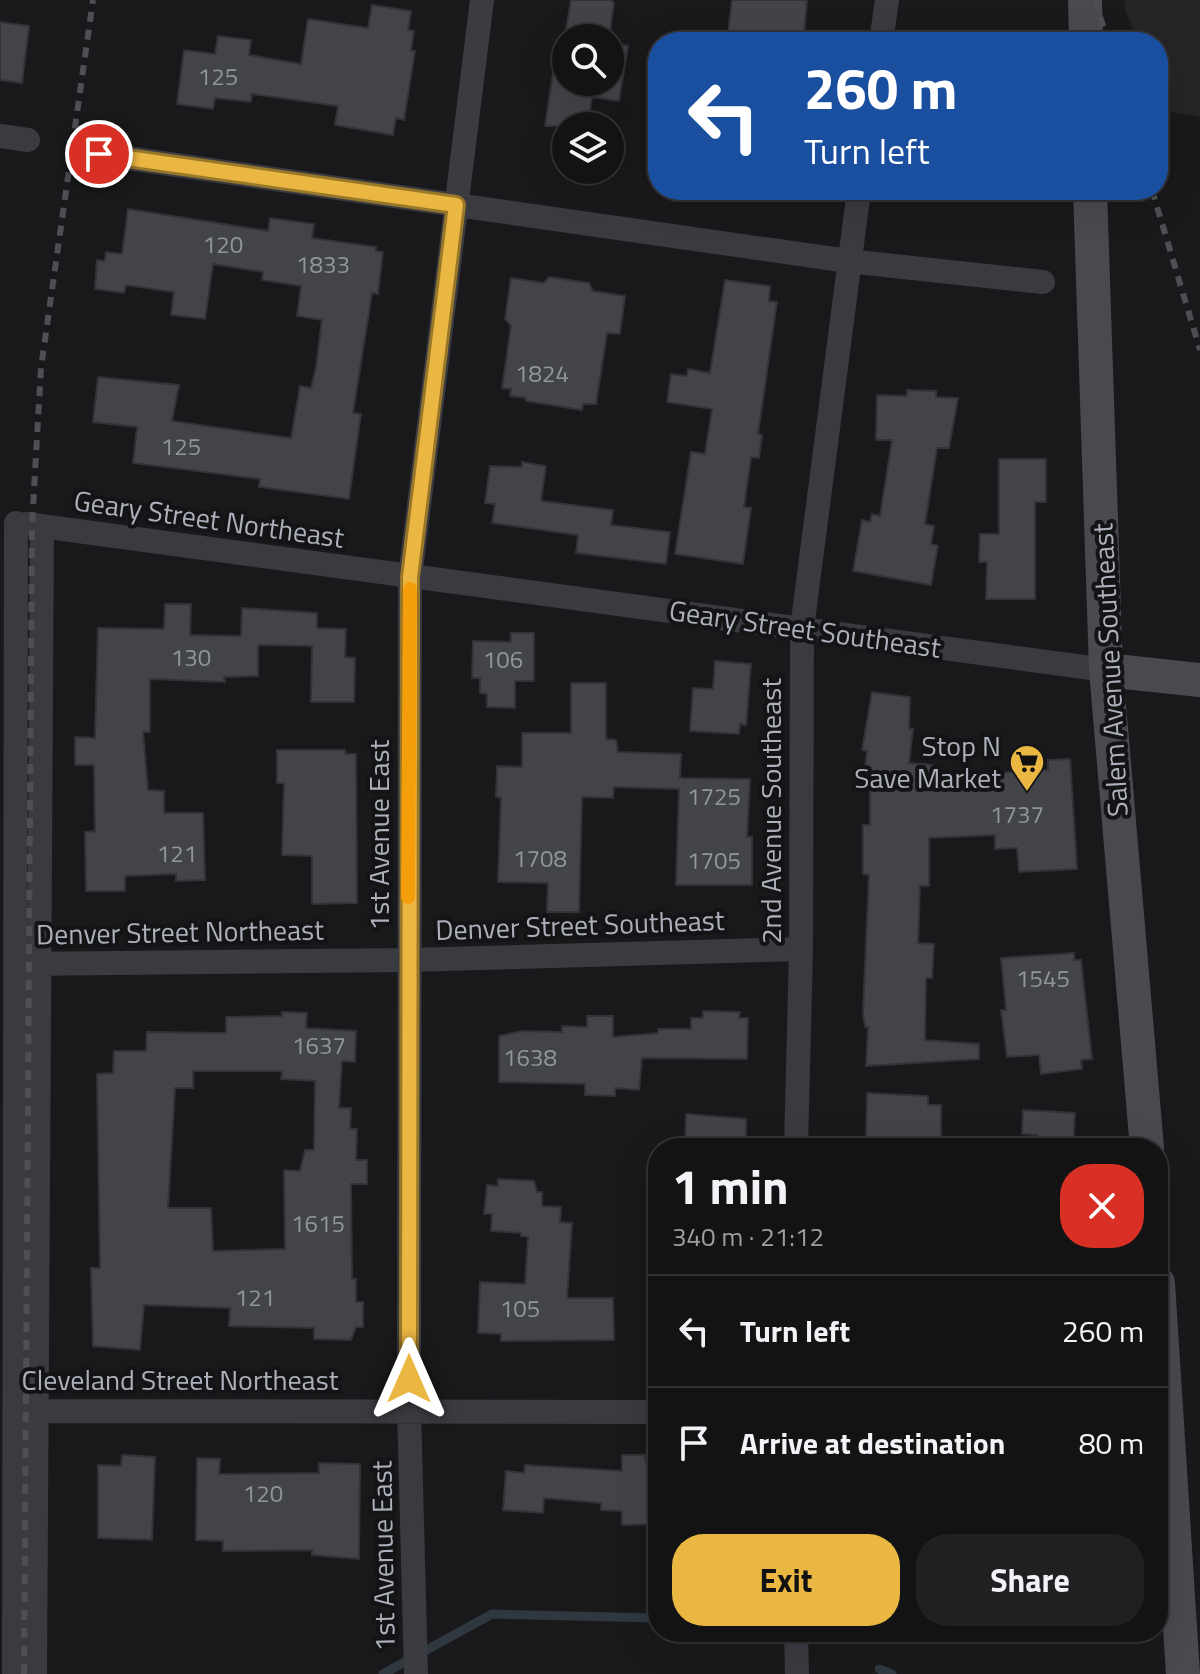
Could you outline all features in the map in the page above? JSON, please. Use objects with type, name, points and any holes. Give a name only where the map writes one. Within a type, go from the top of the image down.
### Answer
[{"type":"main road","points":[[1085,0],[1086,32]]},
{"type":"main road","name":"Salem Avenue Southeast","points":[[1090,200],[1106,670],[1146,1138]]},
{"type":"main road","name":"Geary Street Southeast","points":[[1106,670],[1200,680]]},
{"type":"main road","points":[[1168,1452],[1182,1617],[1183,1674]]},
{"type":"street","name":"1st Avenue East","points":[[416,1674],[409,1409],[410,577],[482,0]]},
{"type":"street","points":[[882,32],[887,0]]},
{"type":"street","points":[[0,136],[28,140]]},
{"type":"street","points":[[99,154],[848,261],[1043,282]]},
{"type":"street","name":"2nd Avenue Southeast","points":[[796,1138],[801,949],[802,628],[857,200]]},
{"type":"street","points":[[8,522],[7,964],[17,1410],[14,1674]]},
{"type":"street","name":"Geary Street Northeast","points":[[8,522],[410,577]]},
{"type":"street","points":[[35,1674],[17,1410],[39,964],[42,527]]},
{"type":"street","name":"Geary Street Southeast","points":[[410,577],[1106,670]]},
{"type":"street","name":"Denver Street Southeast","points":[[408,960],[801,949]]},
{"type":"street","name":"Denver Street Northeast","points":[[7,964],[408,960]]},
{"type":"street","name":"Cleveland Street Northeast","points":[[17,1410],[648,1412]]},
{"type":"street","points":[[796,1642],[797,1674]]},
{"type":"shaded area","points":[[1125,0],[1200,0],[1200,117],[1171,112],[1168,106],[1168,32],[1135,32],[1125,10]]},
{"type":"building","points":[[571,0],[610,0],[614,3],[611,24],[567,24]]},
{"type":"building","points":[[732,0],[807,0],[804,32],[728,32]]},
{"type":"building","points":[[372,5],[411,11],[408,30],[414,31],[411,51],[415,51],[404,120],[396,118],[393,135],[335,125],[338,106],[252,94],[251,102],[215,98],[213,109],[177,104],[184,50],[215,54],[218,36],[251,40],[249,55],[301,64],[308,19],[368,28]]},
{"type":"building","points":[[0,22],[29,26],[22,83],[0,80]]},
{"type":"building","points":[[624,46],[628,46],[624,70]]},
{"type":"building","points":[[552,80],[552,96],[620,96],[619,101],[592,97],[590,112],[552,112],[552,126],[545,126]]},
{"type":"building","points":[[128,209],[268,231],[270,218],[314,224],[312,238],[376,247],[376,251],[383,252],[378,294],[372,293],[353,413],[361,414],[349,499],[259,487],[260,479],[133,463],[137,427],[93,422],[98,377],[179,385],[172,421],[291,438],[300,386],[311,388],[316,367],[322,320],[297,316],[301,286],[262,280],[263,272],[213,264],[205,319],[171,315],[174,292],[126,285],[124,293],[95,289],[97,260],[105,261],[106,252],[122,254]]},
{"type":"building","points":[[549,277],[589,283],[593,291],[625,296],[620,334],[607,333],[596,404],[583,404],[582,410],[526,401],[526,398],[510,396],[511,389],[502,388],[511,326],[505,319],[511,278],[544,283]]},
{"type":"building","points":[[725,280],[770,286],[769,301],[777,302],[758,434],[762,435],[759,458],[751,457],[744,507],[751,508],[743,564],[675,554],[691,452],[705,454],[712,409],[667,402],[671,374],[687,376],[688,369],[710,373]]},
{"type":"building","points":[[907,390],[936,391],[936,397],[958,398],[949,448],[937,448],[925,524],[934,526],[931,544],[938,546],[931,585],[853,571],[862,520],[870,522],[872,514],[880,516],[892,440],[876,440],[877,395],[907,396]]},
{"type":"building","points":[[999,459],[1046,459],[1046,502],[1035,502],[1035,599],[986,599],[987,562],[979,562],[980,534],[999,534]]},
{"type":"building","points":[[522,462],[546,466],[541,501],[613,510],[611,525],[670,532],[666,564],[576,553],[578,535],[492,523],[495,504],[485,503],[490,466],[522,467]]},
{"type":"building","points":[[165,604],[191,604],[190,635],[241,636],[242,608],[317,613],[317,628],[346,629],[345,657],[355,658],[354,702],[311,702],[312,646],[258,645],[258,676],[224,677],[225,682],[150,679],[150,732],[143,732],[148,790],[164,791],[164,813],[203,813],[205,880],[176,881],[176,874],[125,876],[125,891],[86,891],[85,832],[95,831],[94,765],[75,765],[75,737],[95,738],[98,628],[164,629]]},
{"type":"building","points":[[511,633],[534,633],[534,681],[515,681],[515,708],[487,707],[487,694],[480,693],[480,678],[472,678],[473,641],[511,642]]},
{"type":"building","points":[[715,661],[751,664],[746,725],[740,724],[739,734],[690,731],[693,688],[713,689]]},
{"type":"building","points":[[571,683],[606,683],[606,739],[616,740],[618,752],[681,754],[680,778],[750,779],[747,837],[752,837],[752,885],[676,885],[679,789],[614,787],[613,798],[582,797],[579,912],[547,912],[548,883],[498,882],[501,798],[496,797],[497,766],[522,767],[522,733],[571,733]]},
{"type":"building","points":[[872,692],[910,697],[909,729],[913,729],[909,763],[933,765],[931,777],[1048,770],[1048,760],[1070,759],[1077,869],[1019,872],[1017,848],[995,849],[995,835],[929,838],[929,886],[920,886],[918,943],[934,944],[932,978],[926,978],[925,1040],[979,1044],[979,1059],[866,1066],[868,1027],[865,1027],[863,1013],[869,875],[863,874],[863,825],[870,825],[870,769],[865,768],[867,751],[862,750]]},
{"type":"building","points":[[277,750],[345,750],[345,754],[356,754],[357,903],[312,904],[312,856],[282,855],[284,783],[277,783]]},
{"type":"building","points":[[1074,953],[1074,960],[1081,960],[1092,1059],[1081,1060],[1082,1069],[1041,1074],[1039,1055],[1007,1057],[1001,1010],[1006,1010],[1001,958]]},
{"type":"building","points":[[703,1011],[740,1012],[739,1018],[748,1018],[747,1059],[642,1058],[639,1090],[615,1088],[615,1096],[585,1095],[585,1084],[499,1082],[499,1036],[522,1031],[562,1032],[562,1026],[587,1027],[587,1016],[613,1016],[613,1037],[658,1033],[658,1029],[691,1029],[691,1018],[703,1018]]},
{"type":"building","points":[[282,1012],[307,1013],[306,1028],[356,1031],[355,1062],[342,1061],[339,1108],[351,1108],[350,1129],[357,1129],[356,1160],[367,1160],[367,1184],[351,1184],[352,1279],[356,1279],[356,1302],[363,1302],[363,1327],[356,1327],[351,1340],[314,1339],[314,1328],[229,1326],[230,1308],[144,1305],[140,1350],[93,1346],[91,1268],[100,1268],[97,1074],[113,1073],[114,1051],[146,1051],[147,1032],[226,1033],[226,1017],[282,1016]],"holes":[[[193,1071],[282,1071],[281,1079],[315,1081],[314,1150],[305,1150],[300,1171],[284,1170],[285,1249],[213,1251],[211,1208],[168,1208],[175,1088],[193,1088]]]},
{"type":"building","points":[[867,1093],[928,1096],[928,1105],[941,1105],[941,1138],[866,1138]]},
{"type":"building","points":[[1023,1110],[1075,1113],[1074,1138],[1037,1138],[1037,1135],[1022,1134]]},
{"type":"building","points":[[686,1114],[746,1119],[746,1138],[685,1138]]},
{"type":"building","points":[[498,1179],[534,1181],[537,1192],[542,1192],[542,1206],[561,1207],[560,1222],[572,1223],[567,1298],[613,1298],[614,1340],[501,1341],[501,1334],[478,1333],[480,1282],[525,1284],[528,1237],[521,1236],[521,1233],[491,1231],[492,1214],[484,1214],[487,1185],[498,1186]]},
{"type":"building","points":[[122,1455],[155,1457],[152,1540],[98,1538],[98,1465],[121,1466]]},
{"type":"building","points":[[622,1455],[645,1455],[645,1461],[648,1461],[648,1524],[622,1525],[622,1511],[601,1510],[601,1503],[544,1498],[543,1513],[503,1510],[506,1471],[524,1473],[525,1465],[622,1471]]},
{"type":"building","points":[[197,1458],[220,1459],[219,1474],[319,1473],[319,1463],[360,1464],[359,1559],[312,1555],[312,1550],[223,1551],[223,1541],[196,1540]]},
{"type":"waterway","points":[[383,1674],[492,1614],[648,1618]]},
{"type":"waterway","points":[[879,1669],[892,1674]]},
{"type":"railway","points":[[24,1674],[32,525],[41,368],[93,0]]},
{"type":"railway","points":[[1095,0],[1105,32]]},
{"type":"railway","points":[[1155,200],[1200,350]]},
{"type":"slow traffic","points":[[408,897],[410,589]]},
{"type":"place","name":"Stop N Save Market","points":[[1027,793]]},
{"type":"route","points":[[99,154],[456,205],[410,577],[409,1379]]}]
